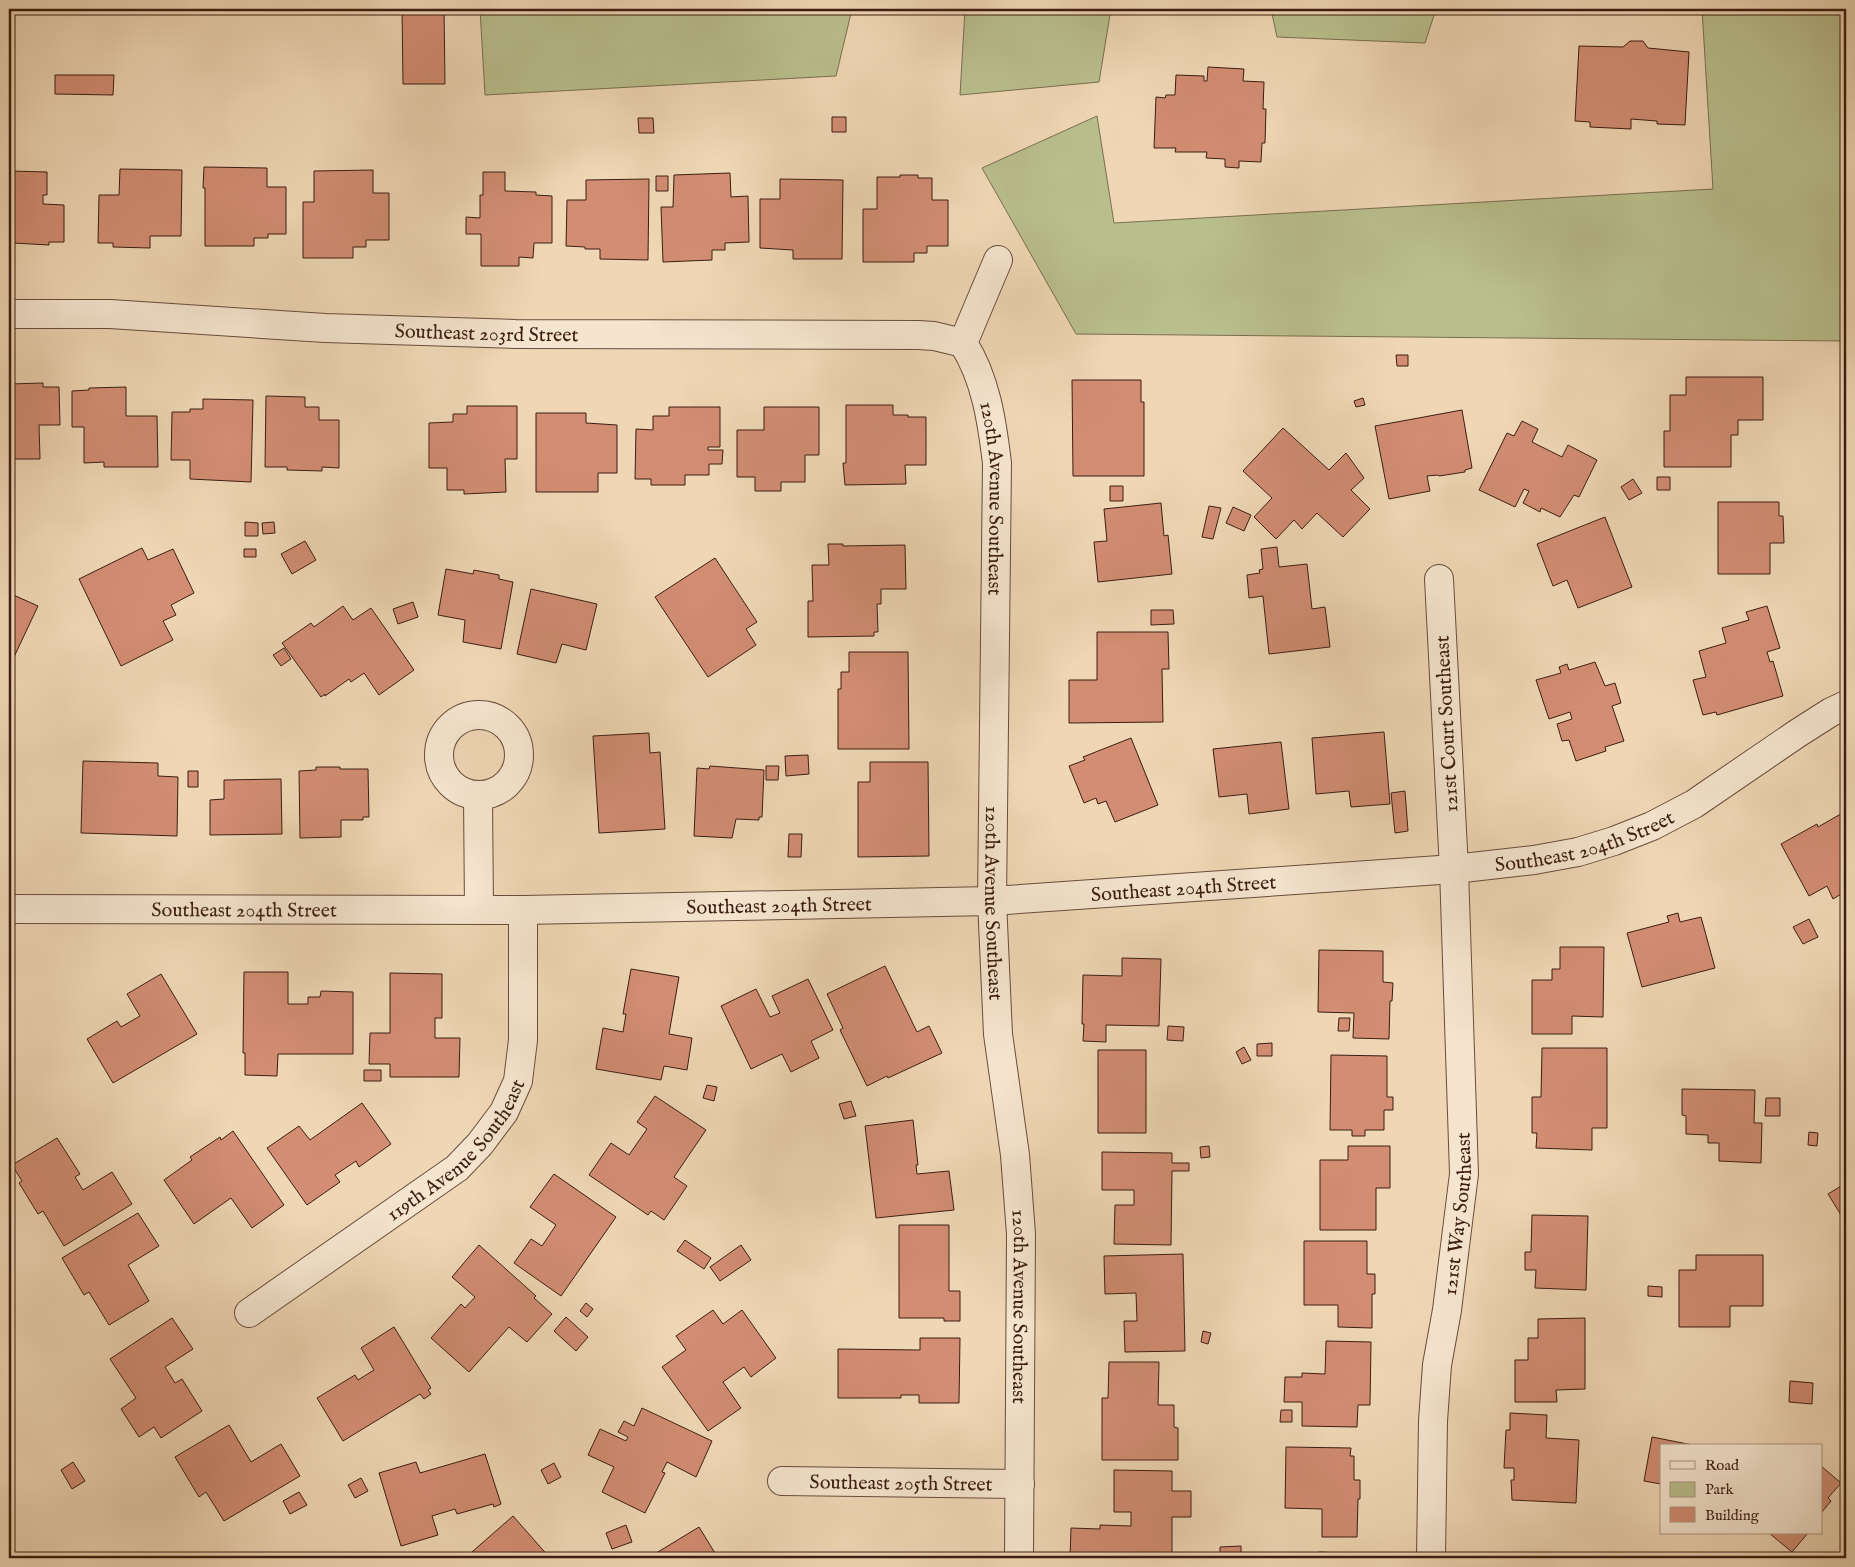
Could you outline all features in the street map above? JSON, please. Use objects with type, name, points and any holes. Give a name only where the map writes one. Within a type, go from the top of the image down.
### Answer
[{"type":"street","points":[[963,343],[998,260]]},
{"type":"street","name":"Southeast 203rd Street","points":[[9,314],[110,314],[325,328],[514,334],[918,334],[963,343]]},
{"type":"street","name":"120th Avenue Southeast","points":[[963,343],[984,389],[990,414],[997,463],[992,902],[998,1034],[1016,1156],[1021,1234],[1019,1558]]},
{"type":"street","name":"121st Court Southeast","points":[[1438,579],[1454,868]]},
{"type":"street","name":"Southeast 204th Street","points":[[9,908],[523,910],[992,902],[1454,868],[1534,860],[1578,852],[1614,841],[1652,826],[1694,804],[1798,733],[1831,712],[1846,705]]},
{"type":"street","points":[[478,796],[479,910]]},
{"type":"street","name":"121st Way Southeast","points":[[1431,1558],[1432,1421],[1437,1365],[1447,1310],[1464,1174],[1454,868]]},
{"type":"street","name":"119th Avenue Southeast","points":[[249,1312],[457,1168],[480,1144],[504,1112],[518,1081],[523,1040],[523,910]]},
{"type":"street","name":"Southeast 205th Street","points":[[782,1481],[1020,1484]]},
{"type":"green space","points":[[480,9],[852,9],[836,76],[485,95]]},
{"type":"green space","points":[[965,9],[1111,9],[1099,82],[960,95]]},
{"type":"green space","points":[[1271,9],[1436,9],[1425,43],[1277,37]]},
{"type":"green space","points":[[1702,9],[1846,9],[1846,341],[1076,334],[982,168],[1097,116],[1114,223],[1713,189]]},
{"type":"building","points":[[402,9],[444,9],[445,84],[403,84]]},
{"type":"building","points":[[1630,41],[1643,41],[1648,48],[1689,52],[1685,125],[1657,124],[1657,121],[1631,119],[1631,129],[1590,127],[1590,122],[1575,121],[1579,46],[1623,47]]},
{"type":"building","points":[[1208,67],[1244,69],[1243,81],[1264,82],[1263,109],[1266,109],[1265,143],[1262,143],[1261,162],[1239,161],[1239,168],[1225,167],[1225,159],[1206,158],[1207,152],[1175,152],[1176,148],[1154,148],[1156,97],[1165,98],[1166,95],[1175,95],[1176,75],[1204,76],[1204,81],[1207,81]]},
{"type":"building","points":[[55,75],[114,75],[113,95],[55,94]]},
{"type":"building","points":[[832,117],[846,117],[846,132],[832,132]]},
{"type":"building","points":[[638,118],[653,118],[654,133],[639,133]]},
{"type":"building","points":[[204,167],[267,168],[267,187],[286,187],[286,234],[268,234],[268,238],[254,238],[254,246],[205,246]]},
{"type":"building","points":[[120,169],[182,170],[181,236],[150,236],[150,248],[113,247],[113,243],[98,243],[99,195],[119,195]]},
{"type":"building","points":[[373,170],[373,193],[389,193],[389,240],[366,240],[366,247],[353,247],[353,258],[303,258],[303,202],[314,202],[314,171]]},
{"type":"building","points":[[9,171],[47,172],[47,195],[43,195],[43,204],[64,205],[64,242],[49,242],[49,245],[13,243],[13,236],[9,236]]},
{"type":"building","points":[[483,172],[505,172],[505,191],[536,192],[536,195],[552,196],[552,243],[534,243],[533,258],[519,257],[519,266],[481,266],[481,234],[466,234],[466,217],[480,218]]},
{"type":"building","points":[[730,173],[731,197],[748,196],[749,242],[725,243],[725,250],[712,250],[712,260],[663,262],[661,207],[673,207],[674,175]]},
{"type":"building","points":[[900,175],[918,175],[918,178],[932,178],[932,200],[948,200],[948,246],[927,246],[927,253],[914,253],[914,262],[863,262],[863,209],[877,209],[877,177],[900,177]]},
{"type":"building","points":[[656,176],[668,176],[668,191],[656,191]]},
{"type":"building","points":[[649,179],[648,260],[600,259],[600,249],[566,246],[567,200],[586,200],[586,180]]},
{"type":"building","points":[[780,179],[843,180],[842,259],[793,259],[793,250],[760,248],[760,199],[780,199]]},
{"type":"building","points":[[1396,355],[1408,355],[1408,366],[1397,366]]},
{"type":"building","points":[[1686,377],[1763,377],[1763,420],[1738,420],[1738,435],[1731,435],[1731,467],[1664,467],[1664,431],[1670,431],[1670,395],[1686,395]]},
{"type":"building","points":[[1072,380],[1141,380],[1141,402],[1144,402],[1144,476],[1073,476]]},
{"type":"building","points":[[43,383],[43,387],[59,387],[60,425],[39,425],[40,459],[9,459],[9,384]]},
{"type":"building","points":[[126,387],[126,416],[157,416],[158,467],[104,467],[104,462],[84,463],[84,427],[72,427],[72,391],[89,390],[89,388]]},
{"type":"building","points":[[266,396],[305,397],[305,407],[319,407],[319,420],[339,420],[339,468],[322,467],[322,471],[287,470],[287,467],[265,467]]},
{"type":"building","points":[[1363,398],[1365,405],[1356,407],[1354,401]]},
{"type":"building","points":[[203,399],[253,400],[251,482],[190,479],[190,460],[171,460],[172,412],[190,412],[190,409],[203,409]]},
{"type":"building","points":[[846,405],[893,405],[893,415],[926,417],[926,465],[905,465],[906,484],[845,485],[843,463],[846,463]]},
{"type":"building","points":[[467,406],[517,406],[517,459],[505,459],[506,492],[464,494],[464,490],[447,490],[447,468],[429,468],[429,423],[453,422],[453,414],[467,414]]},
{"type":"building","points":[[669,407],[720,407],[720,447],[708,447],[708,450],[723,450],[722,464],[709,464],[709,475],[685,475],[685,485],[651,485],[651,479],[635,479],[636,429],[653,430],[653,416],[669,416]]},
{"type":"building","points":[[764,407],[819,407],[819,455],[805,455],[805,482],[781,482],[781,491],[755,491],[755,477],[737,477],[737,430],[764,430]]},
{"type":"building","points":[[1462,410],[1472,468],[1465,470],[1465,472],[1427,476],[1430,491],[1389,499],[1375,426]]},
{"type":"building","points":[[536,413],[586,413],[586,423],[617,425],[617,473],[598,473],[598,492],[536,492]]},
{"type":"building","points":[[1522,421],[1538,429],[1532,442],[1562,457],[1568,445],[1597,460],[1579,497],[1574,495],[1560,517],[1541,508],[1540,512],[1523,503],[1529,491],[1524,489],[1515,507],[1479,490],[1507,433],[1514,436]]},
{"type":"building","points":[[1283,428],[1329,470],[1346,453],[1364,478],[1351,490],[1370,509],[1343,537],[1317,513],[1302,529],[1294,520],[1276,539],[1254,517],[1272,498],[1243,471]]},
{"type":"building","points":[[1657,477],[1670,477],[1670,490],[1657,490]]},
{"type":"building","points":[[1633,479],[1642,493],[1629,500],[1621,487]]},
{"type":"building","points":[[1110,486],[1123,486],[1123,501],[1110,501]]},
{"type":"building","points":[[1718,502],[1779,502],[1779,516],[1783,516],[1784,543],[1770,543],[1770,574],[1718,574]]},
{"type":"building","points":[[1161,503],[1164,536],[1168,535],[1172,574],[1098,582],[1094,542],[1107,541],[1104,509]]},
{"type":"building","points":[[1209,506],[1221,508],[1213,539],[1202,537]]},
{"type":"building","points":[[1233,507],[1251,515],[1244,531],[1226,523]]},
{"type":"building","points":[[1605,517],[1632,587],[1578,608],[1567,580],[1553,586],[1537,544]]},
{"type":"building","points":[[245,522],[258,523],[258,536],[245,536]]},
{"type":"building","points":[[274,522],[275,533],[263,534],[262,523]]},
{"type":"building","points":[[305,541],[316,560],[292,574],[281,554]]},
{"type":"building","points":[[828,544],[843,544],[843,546],[905,545],[906,589],[881,589],[881,604],[877,604],[878,632],[874,632],[874,636],[808,637],[808,601],[813,601],[812,565],[829,565]]},
{"type":"building","points":[[1277,547],[1279,567],[1307,564],[1312,609],[1325,607],[1330,647],[1269,654],[1263,596],[1249,598],[1247,575],[1260,573],[1259,570],[1263,569],[1261,549]]},
{"type":"building","points":[[142,548],[148,560],[173,549],[194,593],[171,605],[176,615],[163,621],[173,640],[121,666],[79,579]]},
{"type":"building","points":[[244,549],[256,549],[256,557],[244,557]]},
{"type":"building","points":[[715,558],[757,622],[746,629],[756,645],[708,677],[655,597]]},
{"type":"building","points":[[446,569],[473,574],[474,570],[499,575],[499,579],[513,582],[501,649],[463,642],[465,620],[438,615]]},
{"type":"building","points":[[531,589],[597,604],[586,650],[562,644],[556,663],[517,654]]},
{"type":"building","points":[[9,593],[38,606],[14,657],[9,654]]},
{"type":"building","points":[[413,602],[418,617],[398,624],[393,609]]},
{"type":"building","points":[[343,606],[353,620],[371,608],[414,670],[379,695],[364,673],[351,682],[349,679],[321,697],[282,643],[311,623],[314,627]]},
{"type":"building","points":[[1767,606],[1780,648],[1767,652],[1770,662],[1773,661],[1783,696],[1717,715],[1716,712],[1703,715],[1693,680],[1706,677],[1699,651],[1726,643],[1722,628],[1749,620],[1746,612]]},
{"type":"building","points":[[1151,610],[1173,610],[1174,624],[1151,625]]},
{"type":"building","points":[[1097,632],[1168,632],[1169,669],[1162,669],[1163,722],[1069,723],[1069,680],[1097,680]]},
{"type":"building","points":[[284,648],[291,659],[281,666],[273,655]]},
{"type":"building","points":[[849,652],[908,652],[909,749],[838,749],[838,689],[841,689],[841,672],[849,672]]},
{"type":"building","points":[[1595,662],[1605,686],[1615,683],[1621,703],[1612,706],[1624,741],[1605,747],[1606,751],[1576,761],[1569,740],[1562,741],[1557,724],[1572,719],[1570,712],[1549,719],[1536,680],[1561,673],[1559,667],[1567,664],[1569,670]]},
{"type":"building","points":[[1384,732],[1390,804],[1351,807],[1349,791],[1316,794],[1312,738]]},
{"type":"building","points":[[649,733],[650,753],[660,752],[665,829],[599,833],[593,736]]},
{"type":"building","points":[[1131,738],[1158,805],[1115,822],[1106,801],[1098,804],[1096,798],[1084,803],[1069,766],[1085,760],[1083,757]]},
{"type":"building","points":[[1281,742],[1289,809],[1249,814],[1247,794],[1219,797],[1213,749]]},
{"type":"building","points":[[808,755],[809,774],[786,776],[785,756]]},
{"type":"building","points":[[83,761],[158,763],[158,776],[178,777],[177,836],[81,833]]},
{"type":"building","points":[[870,762],[928,762],[929,856],[858,857],[858,782],[870,782]]},
{"type":"building","points":[[710,766],[764,770],[762,817],[759,817],[759,820],[736,819],[732,838],[694,836],[697,768],[709,769]]},
{"type":"building","points":[[766,766],[779,766],[778,780],[766,780]]},
{"type":"building","points":[[316,767],[368,769],[369,817],[363,817],[363,820],[341,820],[341,837],[300,838],[299,771],[316,770]]},
{"type":"building","points":[[188,771],[198,771],[198,787],[188,787]]},
{"type":"building","points":[[281,779],[282,834],[210,835],[210,800],[224,799],[224,780]]},
{"type":"building","points":[[1405,791],[1408,831],[1395,833],[1391,793]]},
{"type":"building","points":[[1846,811],[1846,891],[1833,899],[1827,886],[1809,896],[1781,844],[1817,824],[1818,827]]},
{"type":"building","points":[[789,834],[802,834],[801,857],[788,857]]},
{"type":"building","points":[[1678,913],[1680,922],[1701,917],[1715,968],[1642,987],[1627,933],[1669,922],[1667,916]]},
{"type":"building","points":[[1809,919],[1818,937],[1803,944],[1793,927]]},
{"type":"building","points":[[1560,947],[1604,947],[1603,1017],[1572,1016],[1572,1034],[1532,1034],[1532,980],[1552,980],[1552,969],[1560,969]]},
{"type":"building","points":[[1319,950],[1383,951],[1383,982],[1393,983],[1392,1001],[1390,1001],[1389,1039],[1353,1038],[1354,1013],[1318,1012]]},
{"type":"building","points":[[1122,958],[1161,959],[1159,1026],[1106,1025],[1106,1042],[1083,1041],[1083,975],[1122,976]]},
{"type":"building","points":[[885,966],[917,1032],[929,1026],[942,1053],[867,1086],[840,1030],[843,1028],[827,994]]},
{"type":"building","points":[[631,969],[679,977],[669,1034],[692,1038],[687,1070],[664,1066],[661,1080],[596,1069],[603,1028],[623,1032],[626,1014],[623,1014]]},
{"type":"building","points":[[244,972],[288,972],[288,1004],[308,1004],[308,997],[320,997],[321,991],[353,992],[353,1054],[278,1054],[277,1076],[245,1075],[245,1053],[243,1053]]},
{"type":"building","points":[[390,973],[442,974],[442,1018],[435,1018],[435,1038],[460,1038],[459,1077],[390,1077],[390,1064],[369,1064],[370,1033],[390,1033]]},
{"type":"building","points":[[161,974],[197,1034],[113,1083],[87,1039],[117,1021],[121,1027],[140,1016],[127,994]]},
{"type":"building","points":[[808,979],[833,1030],[811,1041],[819,1058],[791,1072],[782,1054],[751,1069],[721,1006],[756,989],[770,1017],[780,1013],[772,996]]},
{"type":"building","points":[[1339,1018],[1350,1018],[1349,1031],[1338,1031]]},
{"type":"building","points":[[1168,1026],[1184,1027],[1183,1041],[1167,1040]]},
{"type":"building","points":[[1272,1043],[1272,1056],[1257,1056],[1257,1044]]},
{"type":"building","points":[[1244,1047],[1251,1060],[1242,1064],[1236,1052]]},
{"type":"building","points":[[1542,1048],[1607,1048],[1607,1128],[1592,1128],[1592,1150],[1536,1148],[1537,1133],[1532,1133],[1532,1097],[1541,1097]]},
{"type":"building","points":[[1098,1050],[1146,1050],[1146,1133],[1098,1133]]},
{"type":"building","points":[[1331,1055],[1387,1056],[1387,1097],[1393,1097],[1393,1110],[1384,1110],[1384,1130],[1365,1130],[1365,1136],[1352,1136],[1352,1130],[1330,1130]]},
{"type":"building","points":[[364,1070],[381,1070],[381,1081],[364,1081]]},
{"type":"building","points":[[707,1085],[717,1087],[714,1101],[703,1098]]},
{"type":"building","points":[[1682,1089],[1755,1090],[1754,1123],[1762,1123],[1761,1163],[1719,1161],[1719,1143],[1708,1143],[1708,1135],[1686,1134],[1686,1116],[1682,1115]]},
{"type":"building","points":[[655,1096],[706,1130],[674,1177],[687,1186],[664,1220],[651,1211],[648,1215],[589,1175],[611,1143],[629,1155],[647,1129],[637,1122]]},
{"type":"building","points":[[1766,1098],[1780,1098],[1780,1116],[1765,1116]]},
{"type":"building","points":[[851,1101],[856,1116],[844,1119],[839,1104]]},
{"type":"building","points":[[362,1103],[391,1144],[359,1167],[356,1161],[335,1175],[340,1182],[307,1205],[267,1148],[299,1126],[310,1140]]},
{"type":"building","points":[[913,1120],[918,1165],[916,1165],[917,1174],[949,1171],[954,1210],[876,1218],[865,1126]]},
{"type":"building","points":[[233,1131],[284,1205],[252,1228],[231,1198],[194,1224],[164,1180],[192,1160],[190,1157],[220,1137],[221,1140]]},
{"type":"building","points":[[1809,1132],[1818,1133],[1817,1146],[1808,1145]]},
{"type":"building","points":[[57,1138],[80,1174],[75,1177],[83,1190],[112,1172],[132,1204],[64,1246],[43,1211],[38,1214],[19,1183],[22,1181],[12,1165]]},
{"type":"building","points":[[1209,1146],[1210,1157],[1201,1158],[1200,1147]]},
{"type":"building","points":[[1348,1146],[1390,1146],[1390,1188],[1376,1188],[1376,1230],[1320,1230],[1320,1160],[1348,1160]]},
{"type":"building","points":[[1102,1152],[1172,1153],[1172,1163],[1189,1163],[1189,1171],[1172,1171],[1171,1245],[1114,1244],[1115,1205],[1134,1205],[1134,1190],[1102,1190]]},
{"type":"building","points":[[554,1174],[616,1217],[561,1296],[514,1263],[531,1239],[542,1246],[556,1225],[530,1207]]},
{"type":"building","points":[[1846,1183],[1846,1223],[1828,1194]]},
{"type":"building","points":[[138,1213],[159,1246],[128,1265],[149,1301],[109,1325],[89,1292],[84,1295],[62,1258]]},
{"type":"building","points":[[1532,1215],[1588,1216],[1586,1290],[1535,1288],[1536,1270],[1525,1270],[1525,1252],[1531,1252]]},
{"type":"building","points":[[899,1225],[949,1225],[949,1291],[960,1291],[960,1321],[944,1321],[944,1318],[899,1318]]},
{"type":"building","points":[[685,1240],[711,1258],[704,1269],[677,1251]]},
{"type":"building","points":[[1304,1241],[1367,1241],[1367,1274],[1375,1274],[1375,1294],[1372,1294],[1372,1328],[1338,1327],[1338,1305],[1304,1305]]},
{"type":"building","points":[[479,1245],[536,1296],[534,1298],[552,1314],[527,1342],[509,1327],[469,1372],[431,1338],[461,1304],[465,1308],[475,1297],[452,1277]]},
{"type":"building","points":[[741,1245],[751,1260],[720,1281],[710,1267]]},
{"type":"building","points":[[1183,1254],[1185,1351],[1125,1352],[1124,1321],[1137,1321],[1136,1293],[1105,1294],[1104,1256]]},
{"type":"building","points":[[1696,1255],[1763,1255],[1763,1306],[1730,1306],[1730,1327],[1679,1327],[1679,1270],[1696,1270]]},
{"type":"building","points":[[1648,1286],[1662,1287],[1662,1297],[1648,1296]]},
{"type":"building","points":[[586,1303],[593,1309],[587,1317],[580,1311]]},
{"type":"building","points":[[713,1310],[723,1324],[742,1310],[776,1358],[751,1377],[744,1367],[723,1382],[741,1408],[708,1431],[662,1367],[686,1350],[676,1336]]},
{"type":"building","points":[[566,1317],[588,1337],[576,1351],[554,1331]]},
{"type":"building","points":[[172,1318],[193,1349],[165,1367],[175,1383],[182,1379],[202,1411],[161,1438],[154,1427],[139,1437],[121,1409],[136,1398],[110,1359]]},
{"type":"building","points":[[1585,1318],[1585,1389],[1556,1390],[1557,1402],[1515,1402],[1515,1360],[1528,1360],[1528,1338],[1538,1338],[1538,1319]]},
{"type":"building","points":[[394,1327],[431,1388],[428,1390],[431,1394],[424,1399],[420,1394],[343,1441],[317,1398],[355,1375],[358,1380],[374,1370],[361,1348]]},
{"type":"building","points":[[1203,1331],[1211,1333],[1208,1344],[1201,1342]]},
{"type":"building","points":[[920,1338],[960,1338],[959,1403],[919,1403],[919,1395],[901,1395],[901,1398],[838,1398],[838,1349],[920,1350]]},
{"type":"building","points":[[1326,1341],[1371,1342],[1370,1405],[1358,1405],[1357,1427],[1302,1426],[1302,1402],[1284,1402],[1285,1377],[1302,1377],[1302,1373],[1325,1374]]},
{"type":"building","points":[[1109,1362],[1159,1362],[1158,1405],[1174,1405],[1174,1427],[1178,1428],[1178,1460],[1102,1460],[1102,1398],[1108,1398]]},
{"type":"building","points":[[1790,1381],[1813,1383],[1812,1404],[1789,1402]]},
{"type":"building","points":[[642,1408],[712,1441],[696,1477],[667,1462],[662,1472],[665,1473],[645,1513],[602,1492],[614,1467],[588,1455],[600,1429],[626,1441],[628,1437],[618,1432],[624,1421],[634,1426]]},
{"type":"building","points":[[1281,1410],[1292,1410],[1292,1422],[1280,1422]]},
{"type":"building","points":[[1510,1413],[1547,1415],[1546,1438],[1579,1440],[1576,1503],[1512,1500],[1511,1480],[1514,1480],[1514,1468],[1504,1468],[1506,1430],[1510,1430]]},
{"type":"building","points":[[229,1425],[251,1462],[281,1444],[300,1476],[224,1521],[206,1492],[199,1497],[175,1457]]},
{"type":"building","points":[[1652,1437],[1688,1444],[1660,1444],[1660,1484],[1644,1481]]},
{"type":"building","points":[[1286,1447],[1351,1448],[1350,1456],[1354,1456],[1354,1480],[1360,1480],[1357,1537],[1322,1537],[1322,1509],[1285,1508]]},
{"type":"building","points":[[485,1454],[501,1504],[494,1507],[493,1504],[457,1514],[455,1509],[432,1516],[438,1535],[401,1546],[379,1473],[416,1462],[420,1473]]},
{"type":"building","points":[[73,1462],[85,1481],[72,1489],[61,1470]]},
{"type":"building","points":[[554,1463],[561,1477],[548,1484],[541,1470]]},
{"type":"building","points":[[1822,1467],[1841,1483],[1828,1498],[1831,1501],[1822,1512]]},
{"type":"building","points":[[1114,1470],[1172,1471],[1172,1491],[1191,1491],[1191,1517],[1172,1517],[1172,1558],[1070,1558],[1071,1528],[1100,1529],[1100,1525],[1131,1526],[1131,1512],[1114,1512]]},
{"type":"building","points":[[361,1478],[368,1491],[355,1498],[348,1485]]},
{"type":"building","points":[[299,1492],[307,1505],[290,1514],[283,1501]]},
{"type":"building","points":[[513,1516],[550,1558],[465,1558]]},
{"type":"building","points":[[626,1525],[632,1542],[612,1549],[606,1533]]},
{"type":"building","points":[[699,1527],[718,1558],[648,1558]]},
{"type":"building","points":[[1770,1534],[1807,1534],[1792,1552]]},
{"type":"building","points":[[1241,1546],[1241,1558],[1220,1558],[1220,1547]]},
{"type":"building","points":[[1319,1552],[1363,1554],[1363,1558],[1318,1558]]}]
